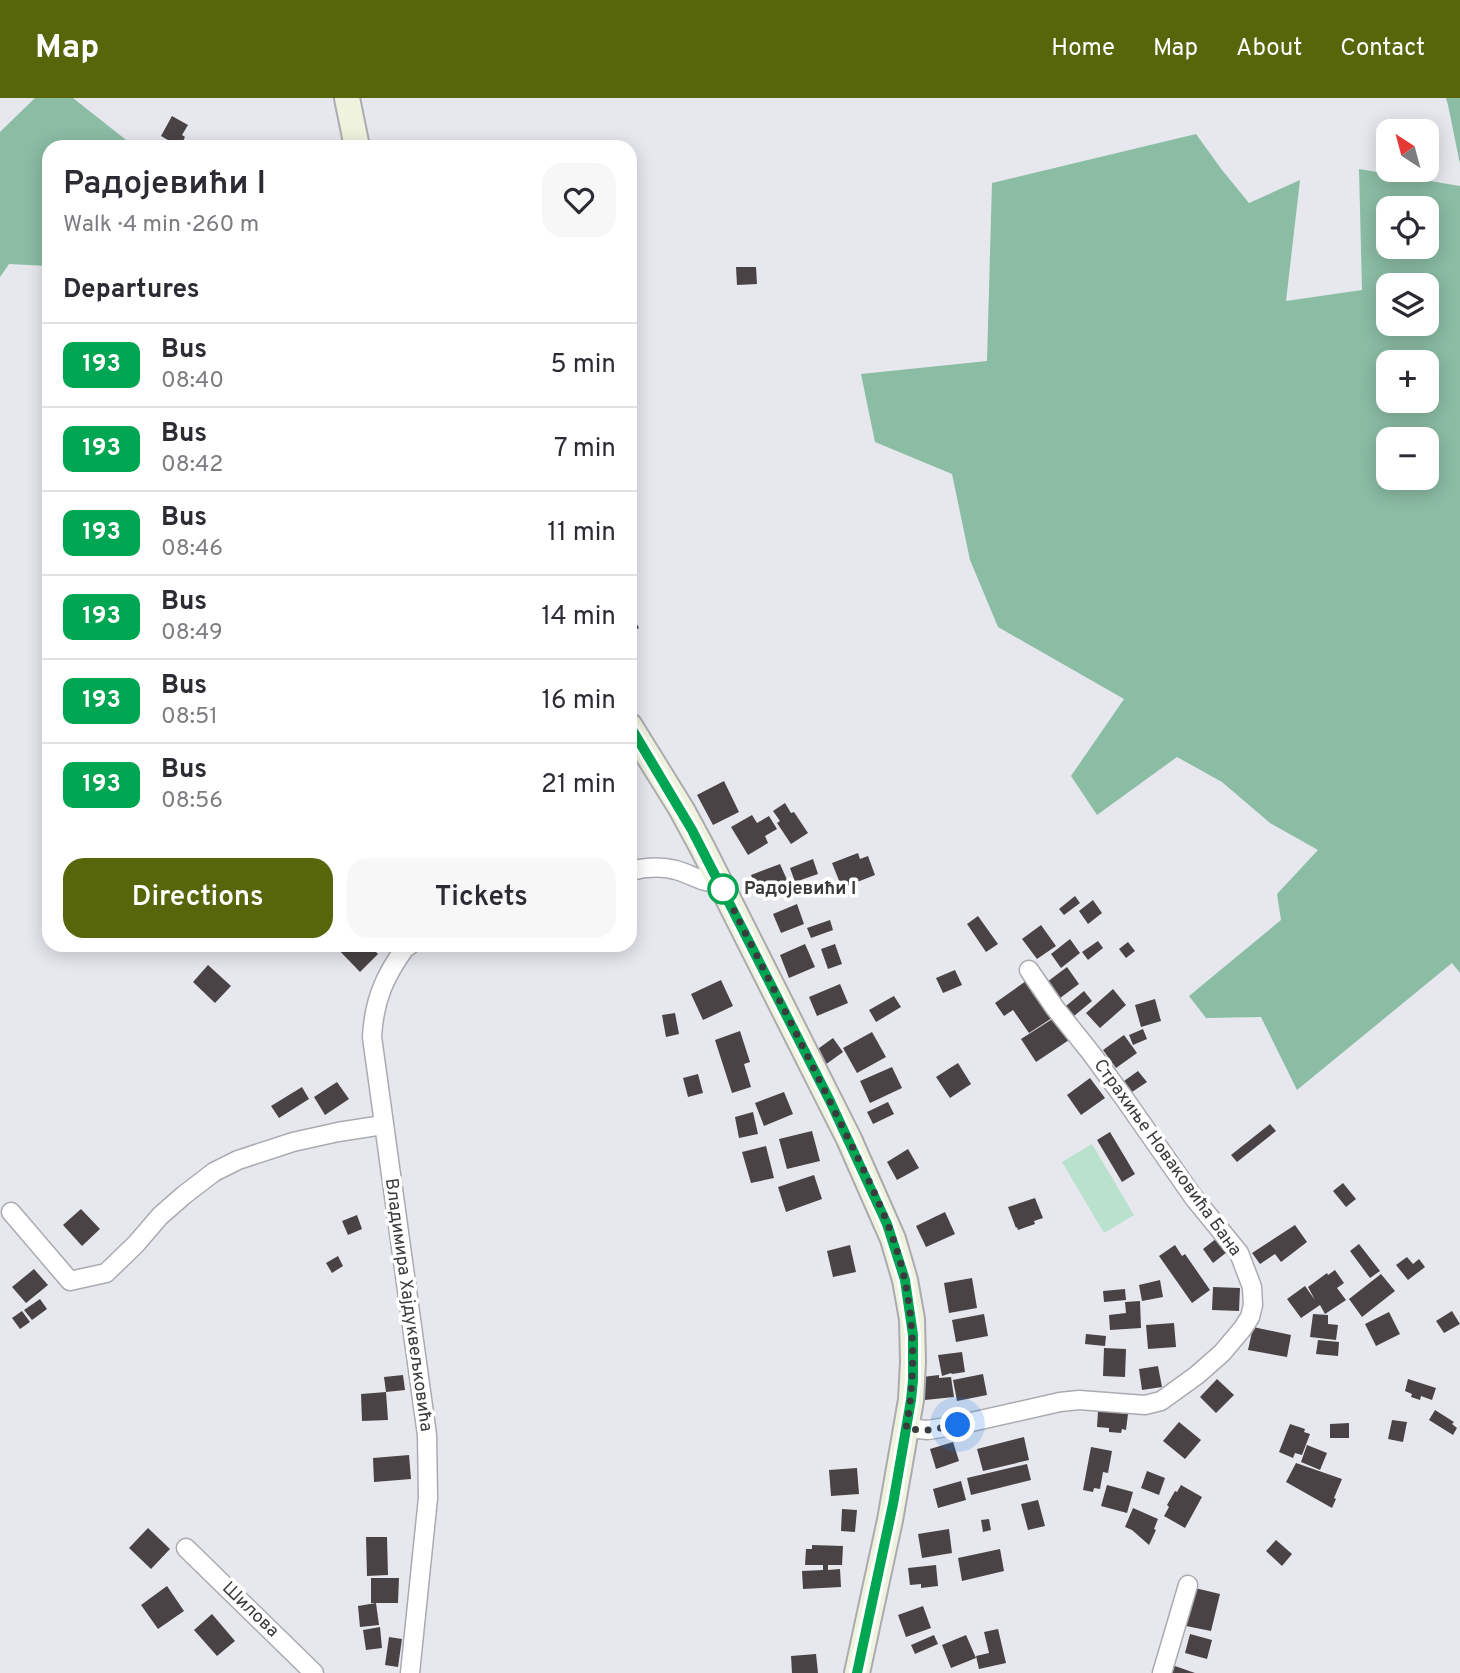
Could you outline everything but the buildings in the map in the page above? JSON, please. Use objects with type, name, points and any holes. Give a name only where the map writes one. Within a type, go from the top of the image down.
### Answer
[{"type":"main road","points":[[347,98],[356,140]]},
{"type":"main road","points":[[637,737],[682,810],[849,1139],[893,1239],[905,1280],[913,1335],[913,1380],[892,1509],[857,1673]]},
{"type":"street","points":[[637,869],[645,867],[674,869],[708,882],[720,883]]},
{"type":"street","name":"Владимира Хајдуквељковића","points":[[402,952],[379,993],[372,1037],[427,1435],[428,1498],[410,1673]]},
{"type":"street","name":"Страхиње Новаковића Бана","points":[[906,1429],[928,1430],[958,1425],[1060,1402],[1079,1400],[1136,1405],[1161,1402],[1197,1375],[1227,1347],[1250,1317],[1253,1305],[1252,1287],[1239,1253],[1194,1198],[1118,1089],[1029,970]]},
{"type":"street","points":[[10,1212],[70,1281],[106,1273],[160,1216],[214,1172],[237,1160],[293,1142],[383,1125]]},
{"type":"street","name":"Шилова","points":[[186,1548],[314,1673]]},
{"type":"street","points":[[1162,1673],[1188,1585]]},
{"type":"green space","points":[[35,98],[73,98],[126,140],[42,140],[42,266],[9,264],[0,277],[0,132]]},
{"type":"green space","points":[[1446,98],[1460,98],[1460,164],[1448,105]]},
{"type":"green space","points":[[1196,134],[1249,203],[1300,180],[1286,301],[1362,290],[1359,169],[1376,172],[1376,182],[1436,182],[1460,186],[1460,973],[1452,963],[1297,1090],[1261,1017],[1206,1018],[1189,996],[1281,920],[1277,894],[1318,850],[1270,823],[1222,782],[1177,757],[1097,815],[1071,776],[1124,699],[998,627],[970,560],[952,474],[875,442],[861,374],[987,361],[992,183]]},
{"type":"green space","points":[[1092,1144],[1134,1215],[1104,1233],[1062,1162]]},
{"type":"bus line","name":"193","points":[[637,737],[682,810],[830,1101],[887,1224],[905,1280],[913,1335],[911,1400],[893,1504],[857,1673]]},
{"type":"place","name":"Радојевићи I","points":[[723,889]]},
{"type":"route","points":[[723,889],[720,883],[849,1139],[893,1239],[905,1280],[912,1319],[913,1380],[906,1429],[928,1430],[958,1425]]}]
